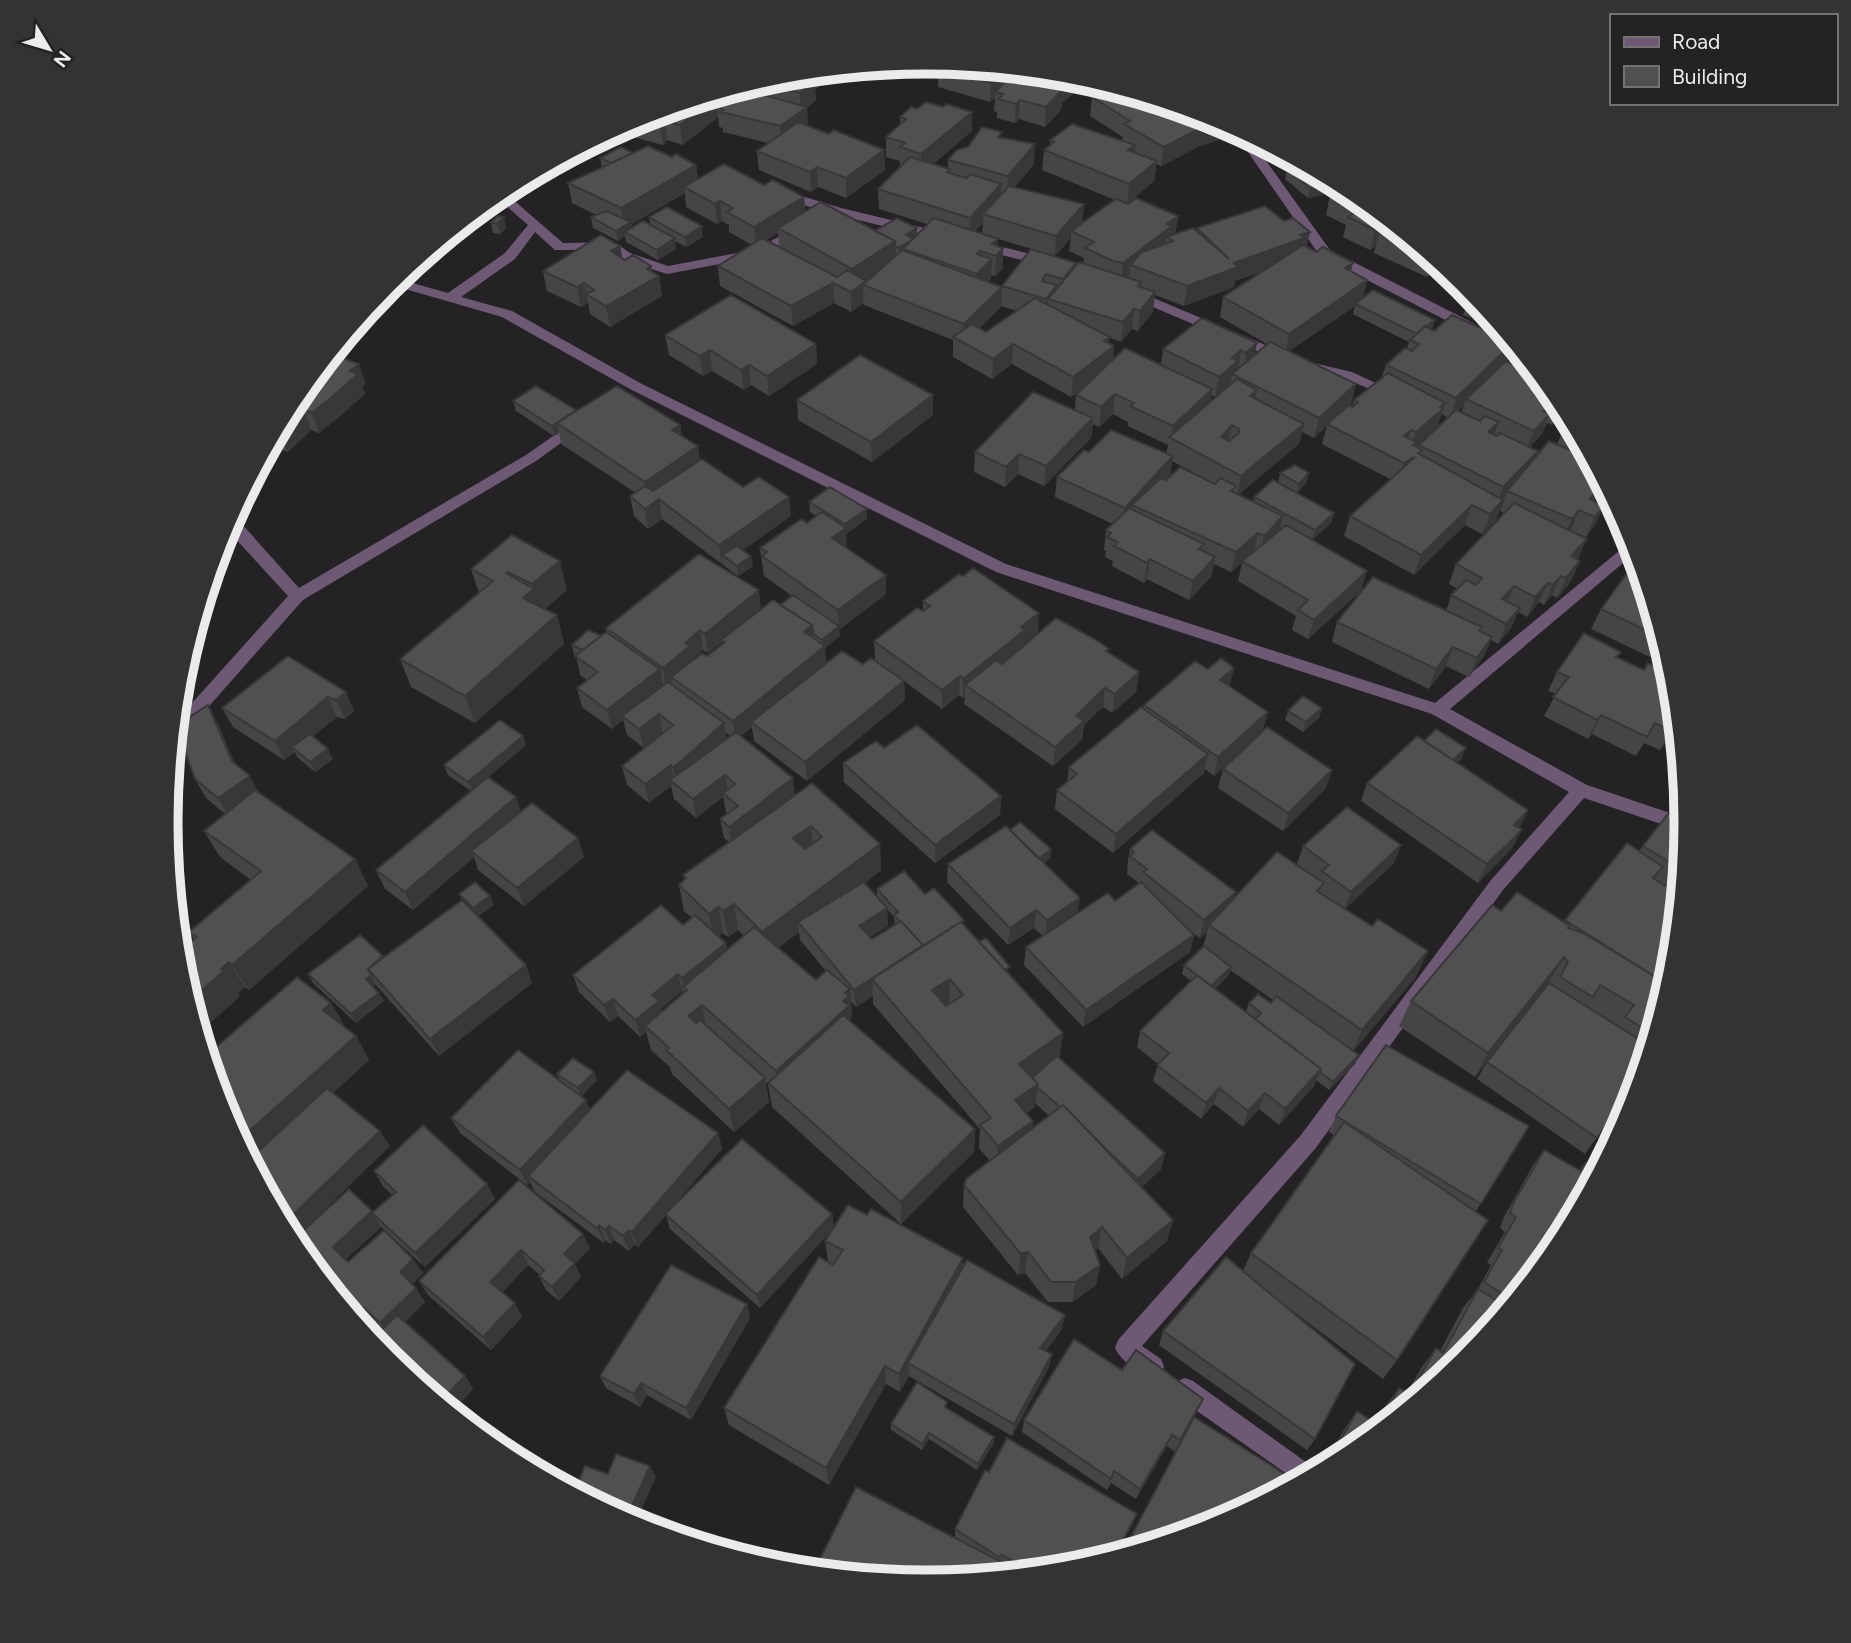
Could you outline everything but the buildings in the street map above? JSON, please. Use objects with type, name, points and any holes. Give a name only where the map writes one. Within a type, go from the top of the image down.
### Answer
[{"type":"street","points":[[1252,149],[1325,253],[1480,331]]},
{"type":"street","points":[[773,191],[837,211],[1057,265]]},
{"type":"street","points":[[508,201],[560,247],[614,246],[625,256],[667,270],[757,253],[837,211]]},
{"type":"street","points":[[450,298],[510,256],[534,225]]},
{"type":"street","points":[[405,285],[507,314],[629,390],[1001,568],[1438,710],[1581,790],[1674,821]]},
{"type":"street","points":[[1118,288],[1297,363],[1347,375],[1408,401]]},
{"type":"street","points":[[184,722],[297,596],[531,458],[588,415]]},
{"type":"street","points":[[237,530],[297,596]]},
{"type":"street","points":[[1438,710],[1624,554]]},
{"type":"street","points":[[1299,1469],[1126,1348],[1308,1142],[1497,885],[1581,790]]}]
